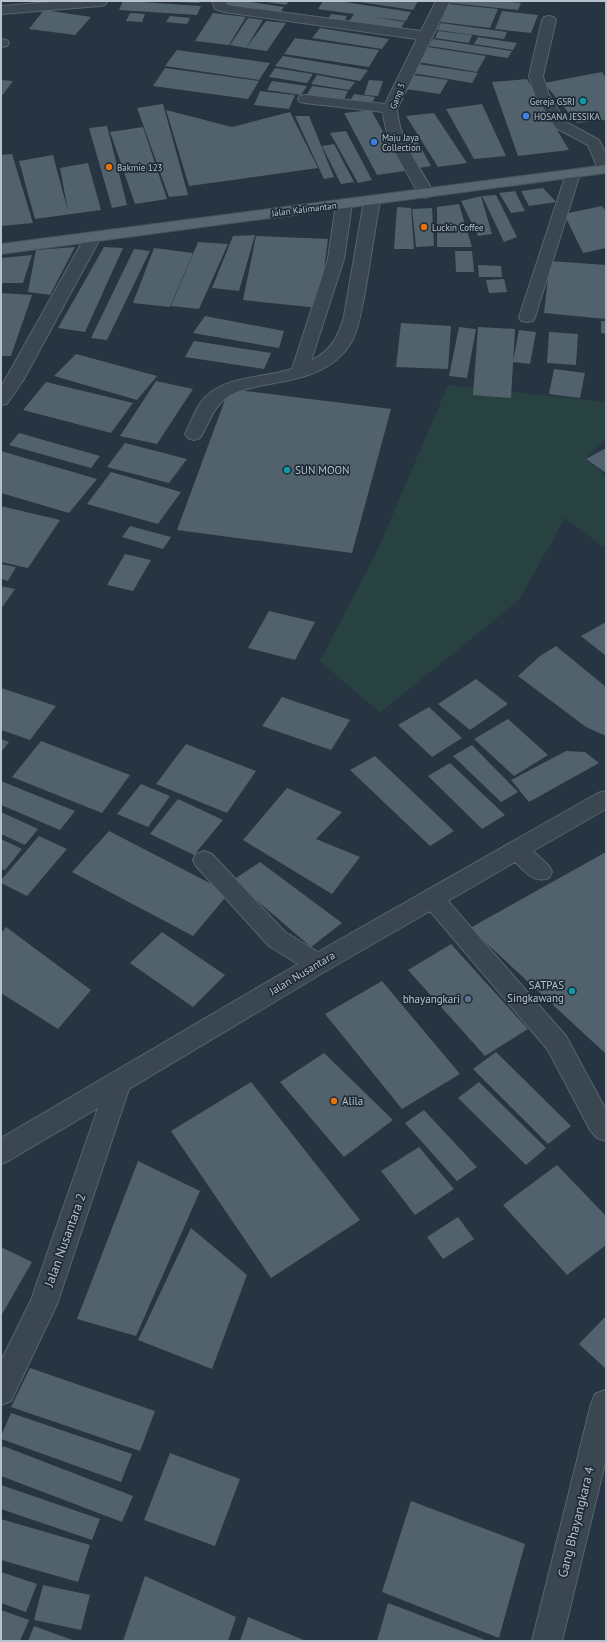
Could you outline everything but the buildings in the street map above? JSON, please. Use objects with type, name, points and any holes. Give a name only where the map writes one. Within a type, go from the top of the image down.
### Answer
[{"type":"main road","name":"Jalan Kalimantan","points":[[1,249],[605,169]]},
{"type":"street","points":[[219,1],[220,6],[224,8],[425,36]]},
{"type":"street","name":"Gang 3","points":[[426,193],[396,137],[391,123],[390,110],[399,88],[443,1]]},
{"type":"street","points":[[1,10],[100,2]]},
{"type":"street","points":[[549,20],[536,76],[542,95],[561,125],[594,143],[605,169]]},
{"type":"street","points":[[305,100],[390,110]]},
{"type":"street","points":[[527,317],[573,174]]},
{"type":"street","points":[[194,434],[208,404],[220,393],[234,386],[278,379],[318,366],[341,345],[348,330],[360,276],[372,201]]},
{"type":"street","points":[[300,373],[336,259],[344,204]]},
{"type":"street","points":[[1,400],[16,379],[93,237]]},
{"type":"street","name":"Jalan Nusantara","points":[[1,1152],[318,964],[606,799]]},
{"type":"street","points":[[517,850],[541,872]]},
{"type":"street","points":[[204,860],[277,939],[318,964]]},
{"type":"street","points":[[433,899],[557,1043],[599,1122],[606,1130]]},
{"type":"street","name":"Jalan Nusantara 2","points":[[1,1391],[43,1304],[118,1084]]},
{"type":"street","name":"Gang Bhayangkara 4","points":[[547,1641],[605,1404]]},
{"type":"green space","points":[[448,385],[606,402],[606,438],[586,459],[606,476],[606,545],[603,547],[565,518],[519,600],[380,713],[320,661],[378,549]]},
{"type":"place","name":"Gereja GSRI","points":[[583,101]]},
{"type":"place","name":"HOSANA JESSIKA","points":[[526,116]]},
{"type":"place","name":"Maju Jaya Collection","points":[[374,142]]},
{"type":"place","name":"Bakmie 123","points":[[109,167]]},
{"type":"place","name":"Luckin Coffee","points":[[424,227]]},
{"type":"place","name":"SUN MOON","points":[[287,470]]},
{"type":"place","name":"SATPAS Singkawang","points":[[572,991]]},
{"type":"place","name":"bhayangkari","points":[[468,999]]},
{"type":"place","name":"Alila","points":[[334,1101]]}]
